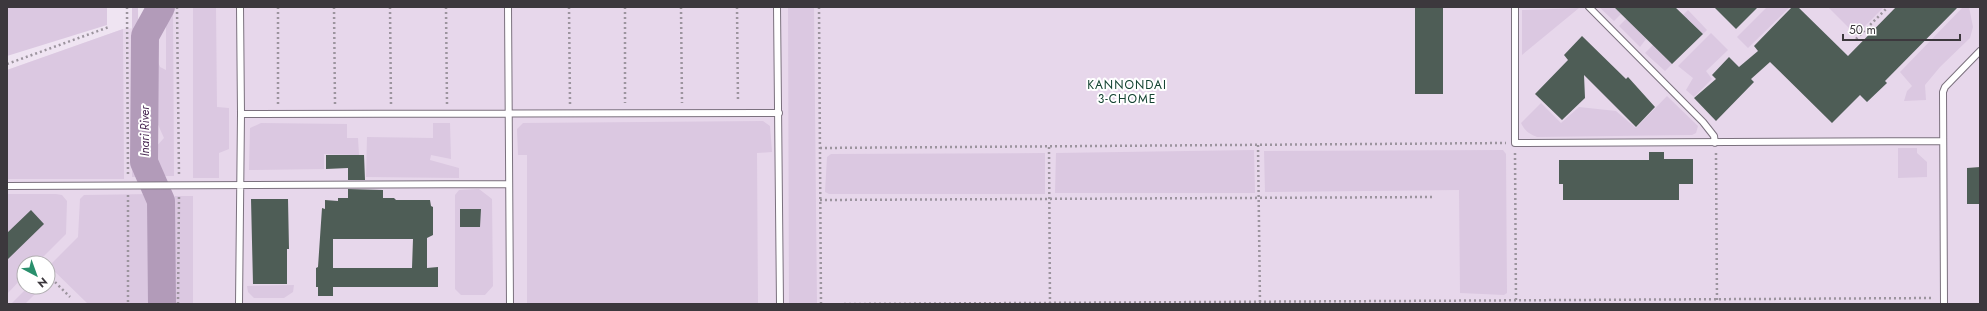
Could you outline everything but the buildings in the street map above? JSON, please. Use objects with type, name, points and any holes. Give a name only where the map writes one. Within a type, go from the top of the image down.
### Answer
[{"type":"lane","points":[[239,304],[239,184],[241,114],[240,7]]},
{"type":"lane","points":[[508,7],[510,304]]},
{"type":"lane","points":[[777,7],[780,304]]},
{"type":"lane","points":[[1515,7],[1515,143],[1943,141]]},
{"type":"lane","points":[[1589,7],[1703,122],[1714,136],[1715,143]]},
{"type":"lane","points":[[1944,301],[1943,141],[1945,87],[1980,51]]},
{"type":"lane","points":[[241,114],[508,115],[779,112]]},
{"type":"lane","points":[[7,186],[509,184]]},
{"type":"path","points":[[127,7],[130,186],[128,304]]},
{"type":"path","points":[[177,7],[176,186],[178,304]]},
{"type":"path","points":[[278,7],[278,114]]},
{"type":"path","points":[[334,7],[335,115]]},
{"type":"path","points":[[390,7],[391,115]]},
{"type":"path","points":[[446,7],[447,115]]},
{"type":"path","points":[[569,7],[570,114]]},
{"type":"path","points":[[625,7],[625,114]]},
{"type":"path","points":[[681,7],[682,113]]},
{"type":"path","points":[[737,7],[738,113]]},
{"type":"path","points":[[819,7],[821,304]]},
{"type":"path","points":[[1856,39],[1888,7]]},
{"type":"path","points":[[7,64],[108,27]]},
{"type":"path","points":[[820,148],[1515,143],[1516,302]]},
{"type":"path","points":[[1715,143],[1717,304]]},
{"type":"path","points":[[1258,145],[1260,303]]},
{"type":"path","points":[[1049,146],[1050,303]]},
{"type":"path","points":[[820,200],[1435,197]]},
{"type":"path","points":[[56,283],[70,297]]},
{"type":"path","points":[[844,304],[1516,302],[1717,299],[1944,301]]},
{"type":"shaded area","points":[[7,7],[107,7],[107,25],[7,56]]},
{"type":"shaded area","points":[[132,7],[138,7],[139,164],[144,177],[132,177]]},
{"type":"shaded area","points":[[166,7],[173,7],[174,176],[161,176],[152,165],[152,151],[164,138],[155,118],[151,44],[160,67],[166,70]]},
{"type":"shaded area","points":[[172,7],[807,7],[806,304],[7,304],[7,70],[123,29],[172,25]]},
{"type":"shaded area","points":[[193,7],[216,7],[217,107],[229,108],[229,149],[219,153],[219,178],[193,178]]},
{"type":"shaded area","points":[[788,7],[814,7],[817,304],[789,304]]},
{"type":"shaded area","points":[[808,7],[1980,7],[1980,304],[807,304]]},
{"type":"shaded area","points":[[1599,7],[1614,7],[1621,14],[1614,21]]},
{"type":"shaded area","points":[[1638,7],[1649,7],[1632,24],[1646,39],[1640,47],[1619,26]]},
{"type":"shaded area","points":[[1767,7],[1790,7],[1748,48],[1737,37]]},
{"type":"shaded area","points":[[1828,7],[1884,7],[1856,35]]},
{"type":"shaded area","points":[[1963,7],[1969,7],[1973,27],[1970,38],[1940,67],[1925,85],[1926,100],[1904,101],[1907,91],[1912,86],[1900,72]]},
{"type":"shaded area","points":[[1579,8],[1522,55],[1522,10]]},
{"type":"shaded area","points":[[1688,10],[1707,30],[1703,34],[1688,19],[1657,49],[1672,64],[1665,71],[1645,53]]},
{"type":"shaded area","points":[[123,29],[124,179],[7,179],[7,70]]},
{"type":"shaded area","points":[[1711,33],[1728,50],[1706,71],[1712,79],[1694,97],[1686,90],[1693,78],[1678,66]]},
{"type":"shaded area","points":[[1667,96],[1698,126],[1696,133],[1692,135],[1537,137],[1528,132],[1521,123],[1541,103],[1561,123],[1579,107],[1616,111],[1636,128]]},
{"type":"shaded area","points":[[763,121],[770,126],[772,152],[757,153],[758,304],[527,304],[527,155],[518,155],[517,129],[523,123]]},
{"type":"shaded area","points":[[261,123],[347,124],[347,138],[358,138],[359,155],[324,154],[324,169],[249,170],[250,128]]},
{"type":"shaded area","points":[[433,123],[450,123],[451,159],[431,155],[430,160],[459,168],[459,178],[366,177],[367,137],[433,138]]},
{"type":"shaded area","points":[[1898,148],[1917,148],[1917,153],[1927,162],[1927,177],[1898,178]]},
{"type":"shaded area","points":[[1254,150],[1255,193],[1055,193],[1056,153]]},
{"type":"shaded area","points":[[1503,150],[1506,154],[1507,293],[1504,295],[1460,293],[1459,190],[1265,192],[1264,151]]},
{"type":"shaded area","points":[[1045,153],[1045,194],[829,194],[825,192],[827,157],[831,154]]},
{"type":"shaded area","points":[[479,189],[492,199],[493,286],[485,295],[461,295],[455,289],[455,195],[459,190]]},
{"type":"shaded area","points":[[7,194],[62,195],[67,201],[66,234],[45,255],[16,255],[16,284],[7,294]]},
{"type":"shaded area","points":[[152,194],[149,304],[88,304],[56,273],[56,259],[78,237],[80,199],[84,195]]},
{"type":"shaded area","points":[[175,196],[193,196],[193,304],[170,304],[171,203]]},
{"type":"shaded area","points":[[294,285],[293,292],[284,298],[254,298],[248,292],[247,286]]},
{"type":"shaded area","points":[[20,295],[34,295],[25,304],[11,304]]},
{"type":"waterway","name":"Inari River","points":[[161,7],[145,36],[144,162],[161,201],[162,304]]},
{"type":"district","name":"KANNONDAI 3-CHOME","points":[[1127,92]]}]
